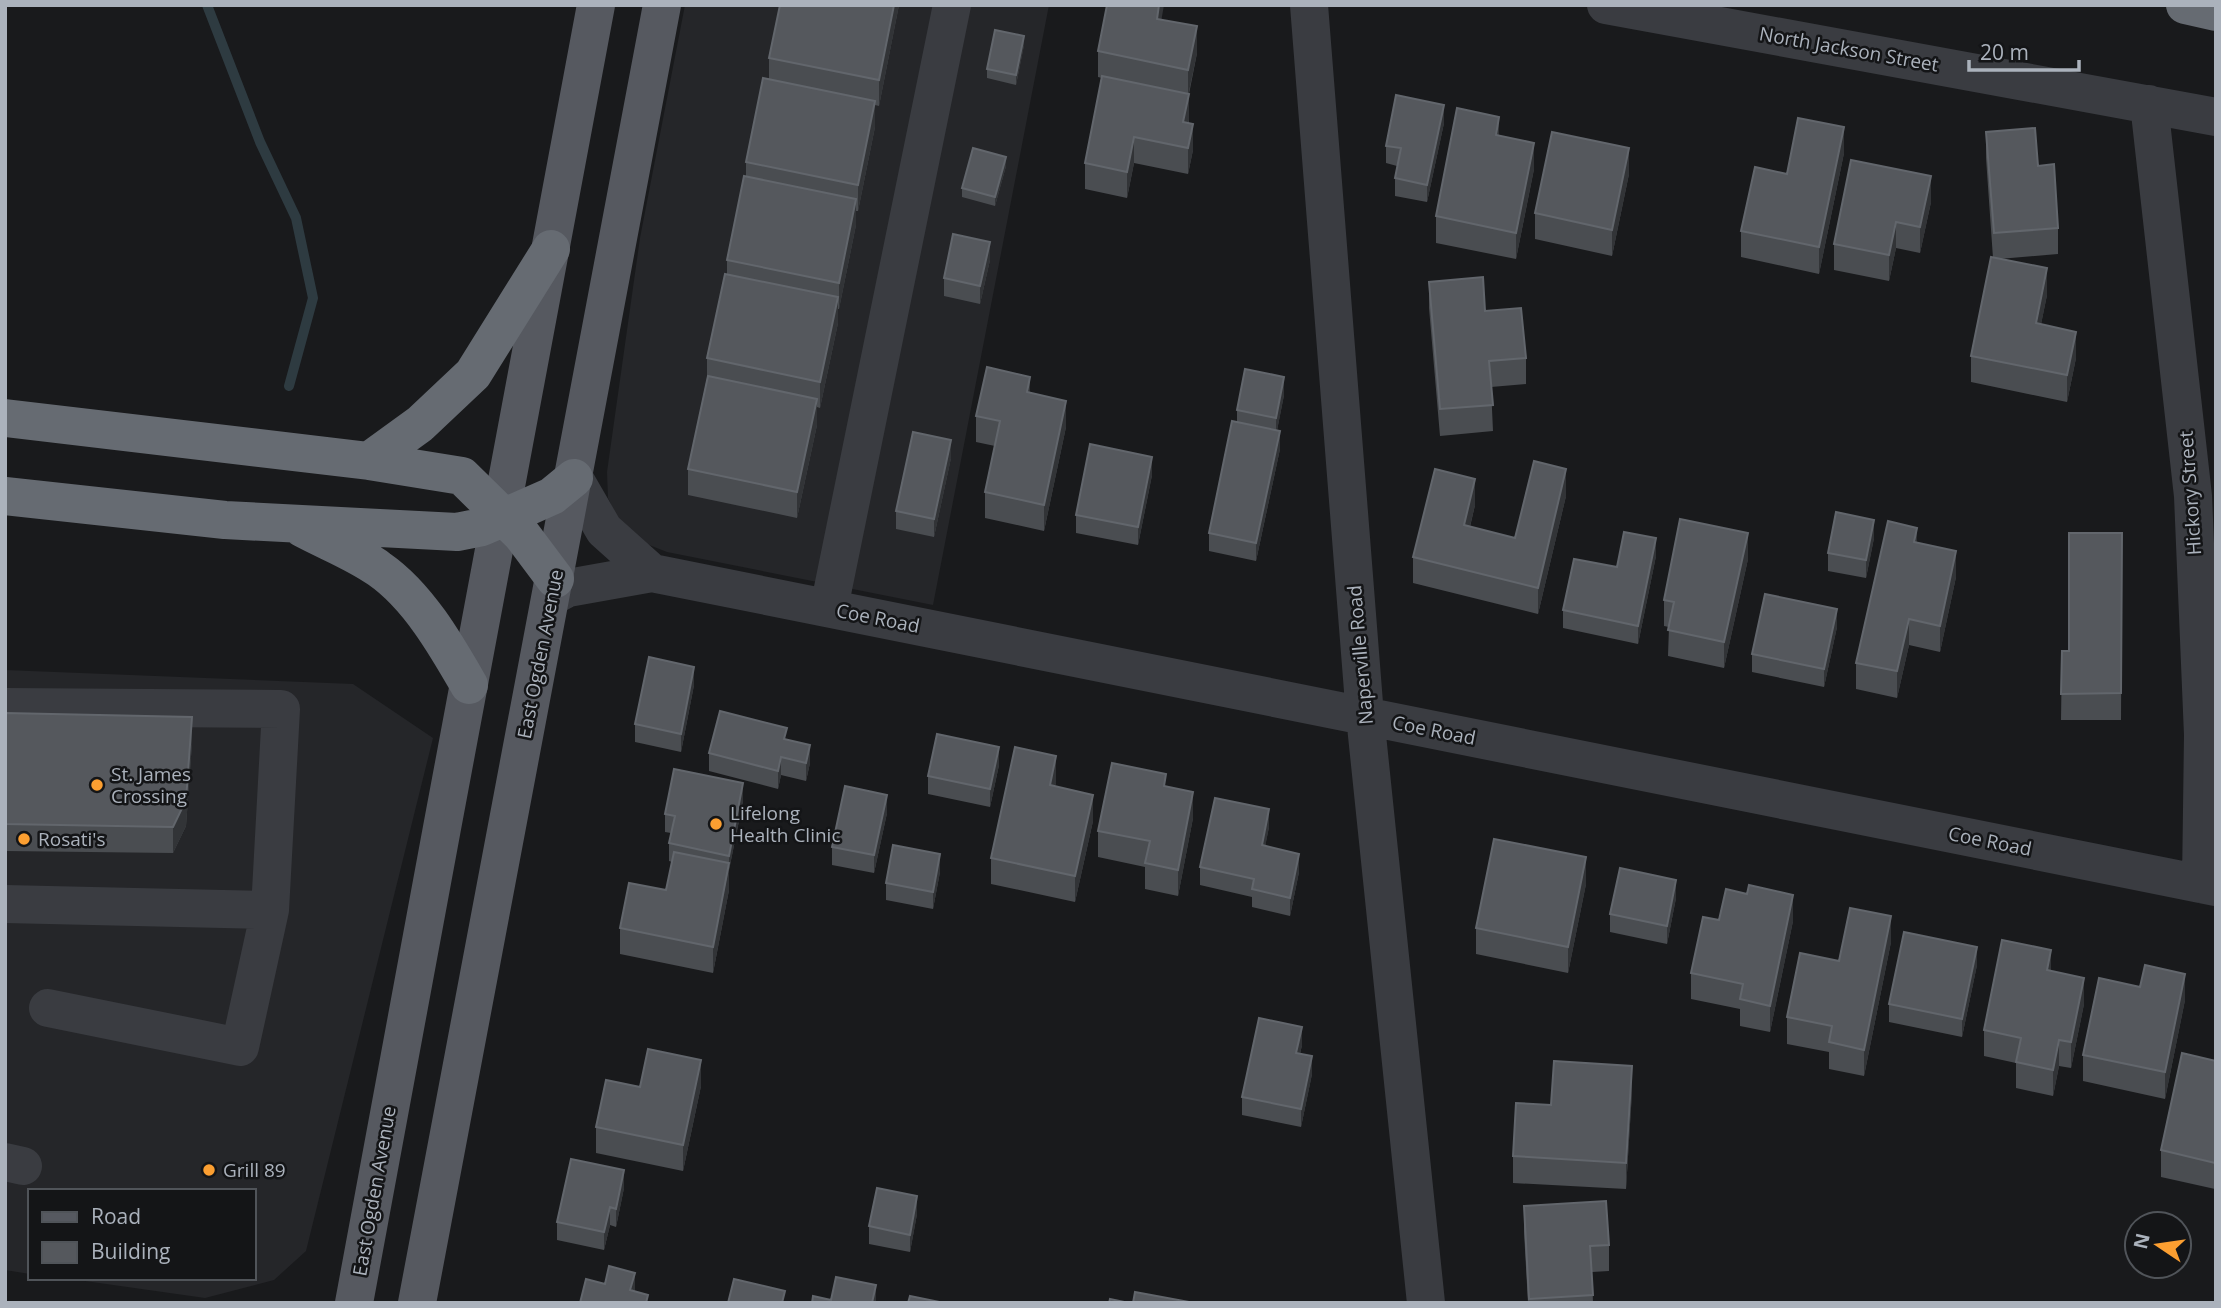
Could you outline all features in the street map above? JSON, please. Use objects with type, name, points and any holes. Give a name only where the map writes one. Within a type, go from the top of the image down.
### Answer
[{"type":"highway","points":[[2185,5],[2216,12]]},
{"type":"highway","points":[[369,461],[420,424],[473,374],[551,250]]},
{"type":"highway","points":[[5,418],[369,461],[462,476],[522,535],[553,588]]},
{"type":"highway","points":[[5,496],[225,520],[457,532],[482,527],[552,496],[574,478]]},
{"type":"highway","points":[[290,522],[380,569],[414,602],[441,636],[470,685]]},
{"type":"main road","name":"East Ogden Avenue","points":[[354,1303],[596,5]]},
{"type":"main road","name":"East Ogden Avenue","points":[[417,1303],[662,5]]},
{"type":"street","points":[[829,608],[952,5]]},
{"type":"street","name":"Naperville Road","points":[[1309,5],[1365,716],[1426,1303]]},
{"type":"street","name":"North Jackson Street","points":[[1606,5],[2216,117]]},
{"type":"street","name":"Hickory Street","points":[[2149,104],[2193,496],[2208,885]]},
{"type":"street","points":[[574,478],[604,530],[652,573]]},
{"type":"street","name":"Coe Road","points":[[553,588],[569,589],[652,573],[2208,885]]},
{"type":"street","points":[[5,707],[281,709],[270,910],[240,1047],[48,1008]]},
{"type":"street","points":[[5,904],[270,910]]},
{"type":"shaded area","points":[[685,5],[1049,5],[933,605],[667,552],[639,541],[620,524],[608,498],[607,472],[640,238]]},
{"type":"shaded area","name":"St. James Crossing","points":[[5,670],[353,684],[433,738],[306,1251],[274,1280],[205,1298],[78,1280],[256,1280],[256,1189],[28,1189],[28,1274],[5,1270]]},
{"type":"building","points":[[780,5],[894,5],[879,80],[769,58]]},
{"type":"building","points":[[1107,5],[1159,5],[1157,19],[1197,26],[1188,70],[1098,51]]},
{"type":"building","points":[[995,30],[1024,36],[1016,75],[987,69]]},
{"type":"building","points":[[1102,76],[1189,94],[1183,122],[1193,124],[1188,148],[1134,137],[1127,172],[1085,163]]},
{"type":"building","points":[[763,78],[875,101],[858,185],[746,162]]},
{"type":"building","points":[[1396,95],[1444,105],[1427,185],[1395,178],[1401,148],[1386,146]]},
{"type":"building","points":[[1457,108],[1499,117],[1496,135],[1534,143],[1516,233],[1436,216]]},
{"type":"building","points":[[1798,118],[1844,127],[1819,247],[1741,231],[1755,167],[1787,174]]},
{"type":"building","points":[[2035,128],[2038,166],[2054,164],[2058,228],[1994,233],[1986,132]]},
{"type":"building","points":[[1552,132],[1629,148],[1612,230],[1535,213]]},
{"type":"building","points":[[973,148],[1006,157],[995,197],[962,188]]},
{"type":"building","points":[[1851,160],[1931,176],[1920,227],[1896,222],[1889,255],[1834,244]]},
{"type":"building","points":[[744,176],[856,199],[839,283],[727,260]]},
{"type":"building","points":[[953,234],[990,242],[980,286],[944,278]]},
{"type":"building","points":[[1991,257],[2047,268],[2036,323],[2076,332],[2067,375],[1971,356]]},
{"type":"building","points":[[725,274],[838,297],[820,382],[707,358]]},
{"type":"building","points":[[1483,277],[1485,311],[1521,308],[1526,358],[1489,361],[1493,405],[1440,409],[1429,282]]},
{"type":"building","points":[[987,367],[1030,377],[1027,392],[1066,401],[1044,505],[985,492],[1000,421],[976,416]]},
{"type":"building","points":[[1245,369],[1284,377],[1276,418],[1237,410]]},
{"type":"building","points":[[708,376],[817,399],[797,492],[688,469]]},
{"type":"building","points":[[1232,421],[1280,431],[1256,543],[1209,533]]},
{"type":"building","points":[[913,432],[951,440],[934,519],[896,511]]},
{"type":"building","points":[[1090,444],[1152,457],[1138,527],[1076,515]]},
{"type":"building","points":[[1534,461],[1566,469],[1538,588],[1413,557],[1435,469],[1475,479],[1464,525],[1515,538]]},
{"type":"building","points":[[1836,512],[1874,520],[1866,560],[1828,553]]},
{"type":"building","points":[[1680,519],[1748,533],[1724,642],[1668,630],[1674,602],[1664,600]]},
{"type":"building","points":[[1888,521],[1917,528],[1914,542],[1956,551],[1940,626],[1909,619],[1897,671],[1856,663]]},
{"type":"building","points":[[1624,532],[1656,538],[1638,626],[1563,610],[1574,559],[1617,567]]},
{"type":"building","points":[[2069,533],[2122,533],[2121,693],[2061,694],[2062,651],[2069,651]]},
{"type":"building","points":[[1765,594],[1837,609],[1824,669],[1752,654]]},
{"type":"building","points":[[649,657],[694,667],[681,734],[635,724]]},
{"type":"building","points":[[720,711],[787,728],[784,739],[810,745],[806,763],[781,757],[778,771],[709,753]]},
{"type":"building","name":"St. James Crossing","points":[[5,713],[192,717],[186,800],[173,827],[5,824]]},
{"type":"building","points":[[937,734],[999,747],[990,789],[928,776]]},
{"type":"building","points":[[1015,747],[1056,756],[1050,785],[1093,795],[1075,876],[991,858]]},
{"type":"building","points":[[1112,763],[1166,774],[1164,786],[1193,792],[1178,870],[1145,863],[1150,841],[1098,831]]},
{"type":"building","points":[[674,769],[743,783],[729,856],[669,843],[675,816],[665,814]]},
{"type":"building","points":[[845,786],[887,795],[874,855],[832,847]]},
{"type":"building","points":[[1215,798],[1269,809],[1262,845],[1299,854],[1290,898],[1252,889],[1254,879],[1200,867]]},
{"type":"building","points":[[1494,839],[1586,857],[1568,947],[1476,928]]},
{"type":"building","points":[[893,845],[940,854],[933,892],[886,883]]},
{"type":"building","points":[[674,852],[729,863],[713,947],[620,928],[629,883],[666,890]]},
{"type":"building","points":[[1620,868],[1676,880],[1667,926],[1610,914]]},
{"type":"building","points":[[1749,885],[1793,895],[1770,1006],[1740,999],[1743,984],[1691,973],[1703,917],[1719,920],[1726,889],[1747,894]]},
{"type":"building","points":[[1850,908],[1891,916],[1864,1050],[1829,1042],[1832,1026],[1787,1017],[1800,953],[1839,961]]},
{"type":"building","points":[[1904,932],[1977,947],[1962,1019],[1889,1004]]},
{"type":"building","points":[[2002,940],[2051,950],[2047,970],[2084,978],[2071,1042],[2059,1040],[2053,1070],[2016,1062],[2021,1038],[1984,1030]]},
{"type":"building","points":[[2145,965],[2185,974],[2165,1072],[2083,1055],[2099,978],[2140,987]]},
{"type":"building","points":[[1259,1018],[1302,1027],[1296,1053],[1312,1056],[1301,1109],[1242,1097]]},
{"type":"building","points":[[648,1049],[701,1060],[683,1145],[596,1127],[606,1080],[640,1087]]},
{"type":"building","points":[[2182,1053],[2216,1061],[2215,1163],[2161,1150]]},
{"type":"building","points":[[1554,1061],[1632,1066],[1626,1163],[1513,1156],[1516,1103],[1551,1105]]},
{"type":"building","points":[[571,1159],[624,1170],[616,1209],[610,1207],[604,1232],[557,1222]]},
{"type":"building","points":[[877,1188],[917,1196],[910,1235],[869,1226]]},
{"type":"building","points":[[1606,1201],[1609,1245],[1590,1246],[1593,1295],[1529,1299],[1524,1206]]},
{"type":"building","points":[[609,1266],[635,1273],[630,1290],[648,1295],[646,1303],[580,1303],[586,1279],[605,1284]]},
{"type":"building","points":[[836,1277],[876,1285],[872,1303],[812,1303],[813,1296],[831,1300]]},
{"type":"building","points":[[734,1279],[785,1291],[782,1303],[728,1303]]},
{"type":"building","points":[[1135,1292],[1189,1302],[1133,1303]]},
{"type":"building","points":[[910,1296],[940,1302],[908,1303]]},
{"type":"building","points":[[1110,1299],[1129,1303],[1109,1303]]},
{"type":"waterway","points":[[207,5],[260,142],[296,218],[313,298],[289,386]]},
{"type":"place","name":"St. James Crossing","points":[[97,785]]},
{"type":"place","name":"Lifelong Health Clinic","points":[[716,824]]},
{"type":"place","name":"Rosati's","points":[[24,839]]},
{"type":"place","name":"Grill 89","points":[[209,1170]]}]
